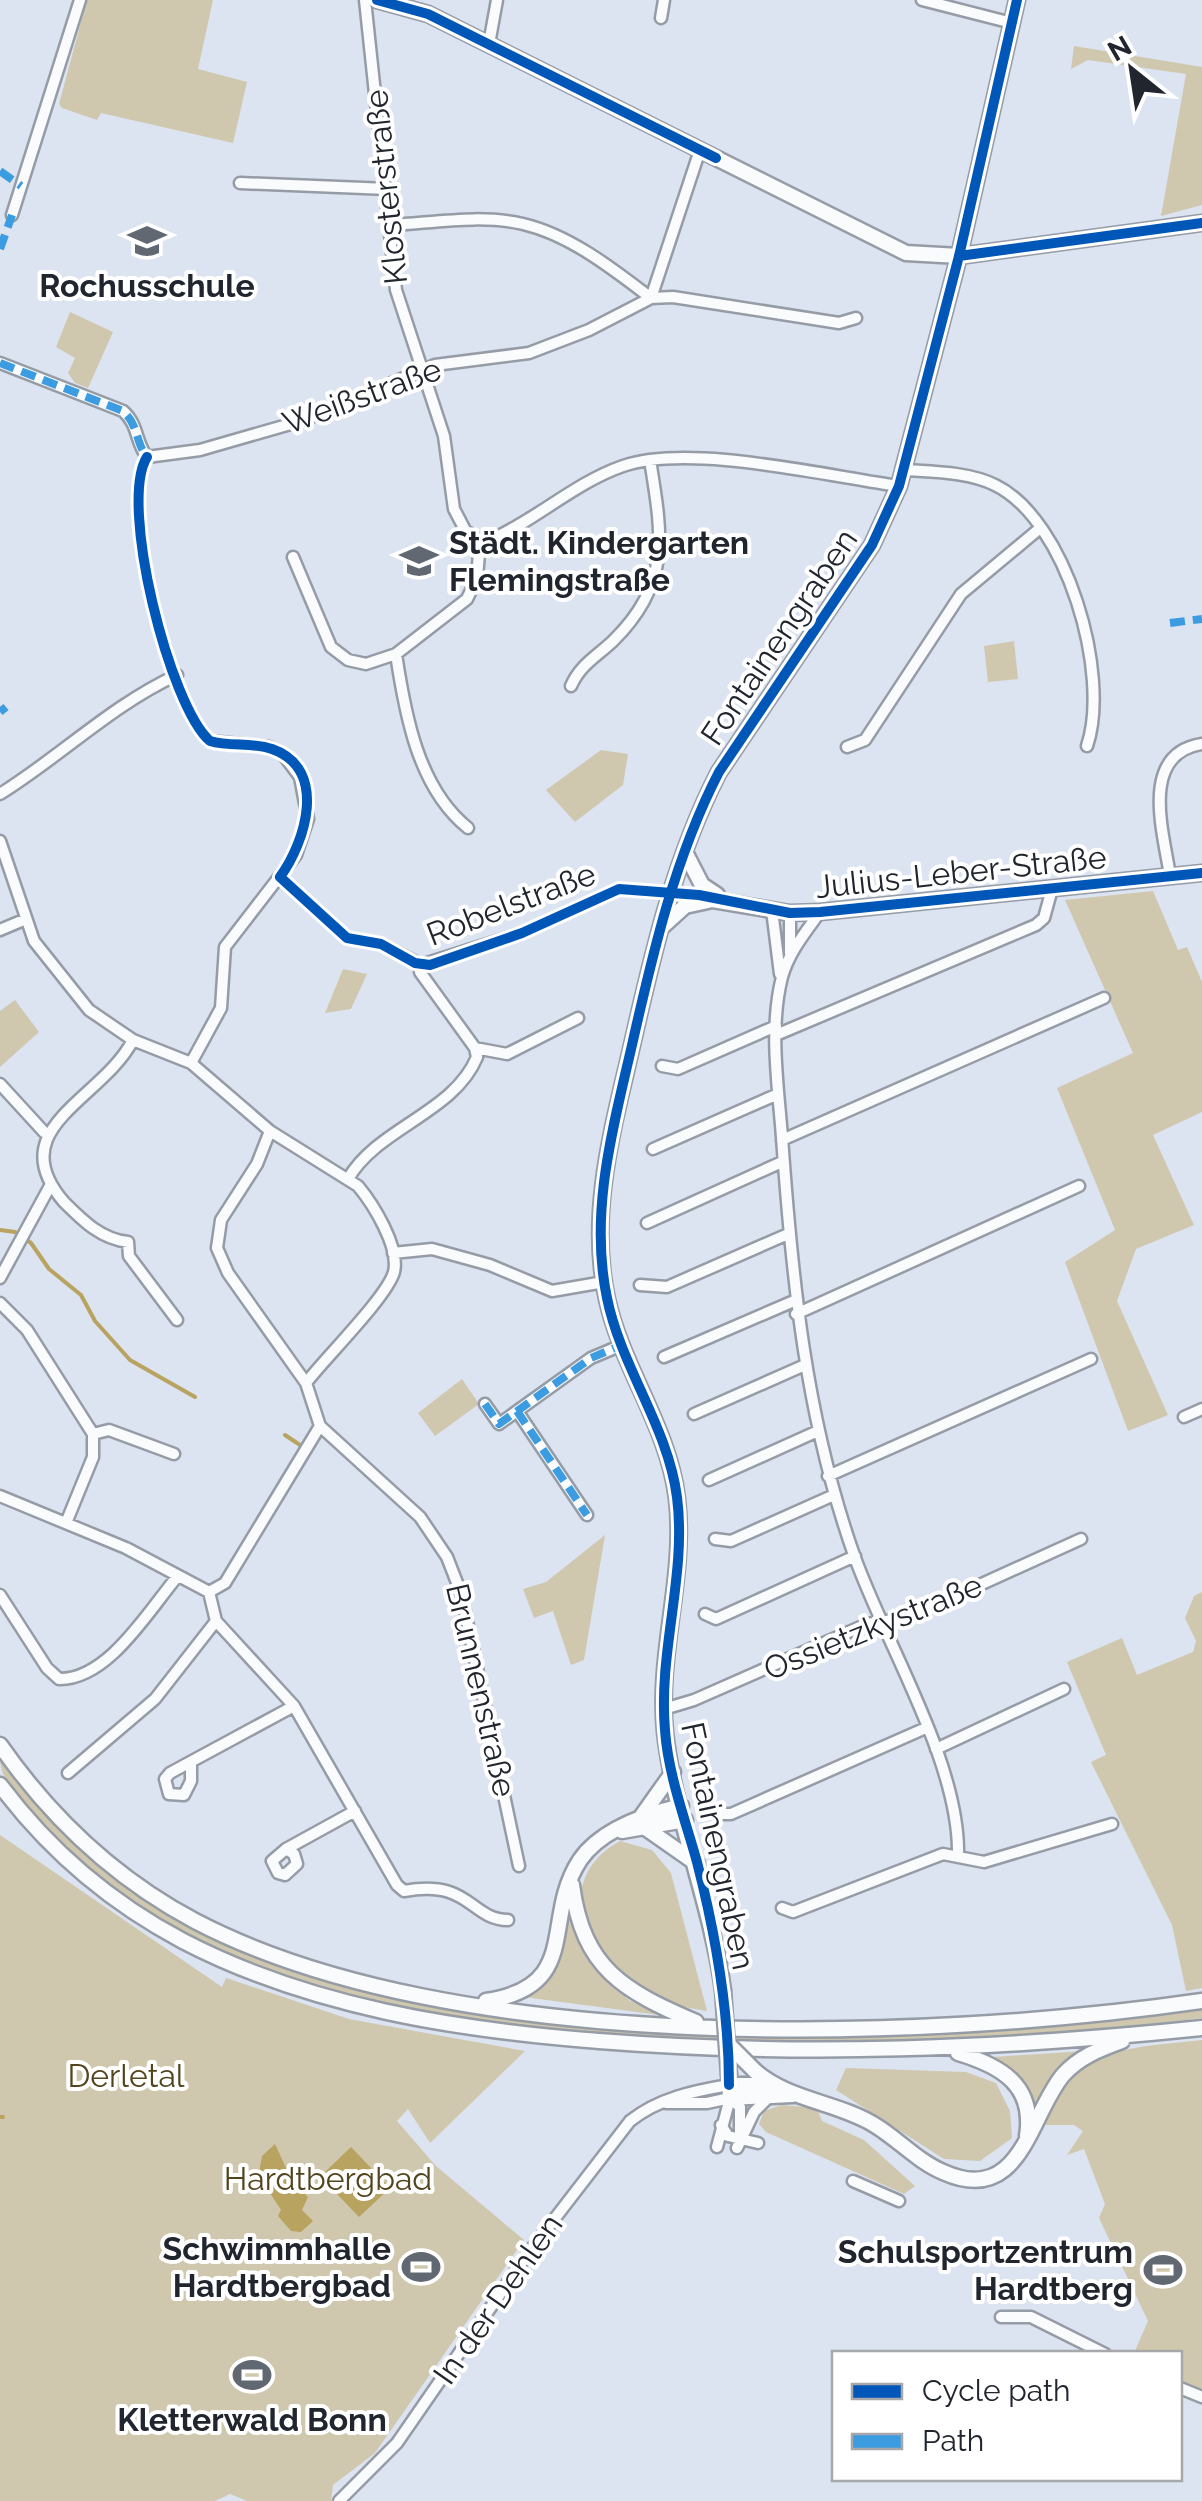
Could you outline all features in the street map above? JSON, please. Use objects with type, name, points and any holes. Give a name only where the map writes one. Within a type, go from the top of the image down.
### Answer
[{"type":"main road","points":[[376,0],[428,14],[906,253],[959,256],[1202,223]]},
{"type":"main road","name":"Fontainengraben","points":[[729,2086],[723,1990],[673,1772],[664,1709],[664,1658],[679,1546],[677,1494],[670,1462],[622,1345],[604,1282],[600,1212],[604,1181],[660,930],[685,852],[719,772],[872,545],[899,486],[959,256],[1017,0]]},
{"type":"main road","points":[[685,852],[702,885],[726,901]]},
{"type":"main road","name":"Julius-Leber-Straße","points":[[670,893],[790,913],[820,912],[1202,873]]},
{"type":"main road","points":[[660,930],[685,906],[670,893]]},
{"type":"main road","name":"Julius-Leber-Straße","points":[[685,906],[726,901]]},
{"type":"main road","points":[[0,1745],[61,1821],[100,1857],[194,1920],[254,1948],[336,1976],[471,2004],[706,2026],[998,2022],[1202,2001]]},
{"type":"main road","points":[[644,1824],[673,1772]]},
{"type":"main road","points":[[0,1785],[73,1864],[150,1922],[238,1967],[365,2008],[486,2029],[649,2045],[790,2052],[948,2050],[1202,2028]]},
{"type":"main road","points":[[471,2004],[519,1993],[548,1970],[571,1880],[594,1844],[619,1831],[683,1813]]},
{"type":"main road","points":[[644,1824],[697,1864]]},
{"type":"main road","points":[[571,1880],[576,1912],[591,1952],[612,1976],[638,1996],[706,2026]]},
{"type":"main road","points":[[729,2086],[798,2095],[858,2115],[932,2167],[964,2179],[1001,2171],[1025,2146],[1066,2071],[1098,2050],[1137,2035]]},
{"type":"main road","points":[[729,2045],[770,2091]]},
{"type":"main road","points":[[948,2050],[988,2062],[1019,2085],[1030,2118],[1025,2146]]},
{"type":"street","points":[[12,215],[80,0]]},
{"type":"street","name":"Klosterstraße","points":[[365,0],[396,290],[444,436],[454,508],[465,530],[480,542]]},
{"type":"street","points":[[489,44],[497,0]]},
{"type":"street","points":[[661,18],[664,0]]},
{"type":"street","points":[[922,0],[1012,23]]},
{"type":"street","points":[[651,298],[700,150]]},
{"type":"street","points":[[240,183],[388,189]]},
{"type":"street","points":[[390,226],[492,220],[522,223],[553,234],[651,298],[672,297],[840,322],[856,318]]},
{"type":"street","name":"Weißstraße","points":[[147,457],[200,450],[301,421],[435,364],[529,353],[589,330],[651,298]]},
{"type":"street","points":[[0,363],[123,411],[133,420],[140,448],[147,457],[139,470],[137,523],[154,609],[196,724],[210,741],[269,747],[292,763],[300,777],[308,820],[296,855],[225,947],[221,1008],[190,1064]]},
{"type":"street","points":[[294,558],[323,633],[336,652],[366,664],[396,654],[466,598],[477,578],[480,542],[503,535],[595,478],[650,460],[688,458],[899,486]]},
{"type":"street","points":[[572,686],[578,670],[634,617],[658,572],[662,536],[650,460]]},
{"type":"street","points":[[904,470],[960,475],[995,485],[1020,502],[1061,560],[1083,616],[1095,721],[1086,746]]},
{"type":"street","points":[[846,748],[864,740],[961,594],[1039,529]]},
{"type":"street","points":[[396,654],[419,755],[451,815],[468,828]]},
{"type":"street","points":[[0,794],[44,766],[114,710],[176,675]]},
{"type":"street","points":[[1170,876],[1158,788],[1174,757],[1202,744]]},
{"type":"street","points":[[0,840],[15,874],[34,941],[88,1010],[133,1040],[190,1064],[270,1130],[348,1179],[366,1196],[393,1253],[395,1270],[386,1288],[306,1383]]},
{"type":"street","name":"Robelstraße","points":[[280,877],[348,938],[381,944],[421,965],[522,933],[620,889],[670,893]]},
{"type":"street","points":[[662,1066],[678,1069],[1036,925],[1044,918],[1052,889]]},
{"type":"street","points":[[772,910],[781,980],[776,1031],[782,1162],[794,1301],[804,1365],[834,1495],[855,1556],[936,1750],[958,1836],[958,1856]]},
{"type":"street","points":[[781,980],[790,954],[820,912]]},
{"type":"street","points":[[790,913],[790,954]]},
{"type":"street","points":[[0,930],[26,920]]},
{"type":"street","points":[[348,1179],[375,1149],[464,1078],[478,1057],[476,1048],[420,972],[421,965]]},
{"type":"street","points":[[782,1140],[1104,998]]},
{"type":"street","points":[[476,1048],[507,1054],[578,1018]]},
{"type":"street","points":[[133,1040],[122,1061],[44,1132],[37,1157],[50,1186],[110,1240],[128,1242],[129,1256],[177,1320]]},
{"type":"street","points":[[0,1084],[44,1132]]},
{"type":"street","points":[[653,1149],[778,1094]]},
{"type":"street","name":"Brunnenstraße","points":[[270,1130],[257,1164],[222,1220],[217,1248],[228,1273],[306,1383],[320,1426],[420,1517],[447,1557],[461,1594],[519,1866]]},
{"type":"street","points":[[647,1224],[782,1162]]},
{"type":"street","points":[[0,1278],[50,1186]]},
{"type":"street","points":[[796,1314],[1079,1186]]},
{"type":"street","points":[[640,1285],[667,1287],[788,1234]]},
{"type":"street","points":[[393,1253],[432,1249],[490,1265],[552,1291],[604,1282]]},
{"type":"street","points":[[664,1357],[794,1301]]},
{"type":"street","points":[[0,1303],[27,1330],[92,1434],[93,1458],[66,1524]]},
{"type":"street","points":[[484,1404],[499,1424],[591,1358],[622,1345]]},
{"type":"street","points":[[828,1476],[1090,1360]]},
{"type":"street","points":[[694,1414],[804,1365]]},
{"type":"street","points":[[1184,1417],[1202,1409]]},
{"type":"street","points":[[518,1411],[586,1515]]},
{"type":"street","points":[[209,1592],[226,1583],[320,1426]]},
{"type":"street","points":[[92,1434],[109,1430],[174,1454]]},
{"type":"street","points":[[709,1480],[818,1431]]},
{"type":"street","points":[[714,1538],[731,1541],[834,1495]]},
{"type":"street","points":[[0,1496],[126,1548],[209,1592]]},
{"type":"street","name":"Ossietzkystraße","points":[[664,1709],[882,1621],[907,1618],[1081,1539]]},
{"type":"street","points":[[704,1614],[716,1619],[855,1556]]},
{"type":"street","points":[[0,1596],[46,1668],[59,1679],[68,1679],[108,1658],[177,1577]]},
{"type":"street","points":[[209,1592],[216,1621],[294,1706],[404,1891],[446,1888],[496,1920],[508,1920]]},
{"type":"street","points":[[68,1773],[155,1698],[216,1621]]},
{"type":"street","points":[[936,1750],[1064,1690]]},
{"type":"street","points":[[191,1764],[294,1706]]},
{"type":"street","points":[[716,1814],[730,1814],[928,1727]]},
{"type":"street","points":[[286,1849],[355,1811]]},
{"type":"street","points":[[782,1908],[793,1912],[943,1854],[984,1862],[1112,1824]]},
{"type":"street","name":"In der Dehlen","points":[[339,2501],[396,2442],[530,2252],[630,2121],[661,2103],[707,2104],[729,2086]]},
{"type":"street","name":"Fontainengraben","points":[[720,2148],[729,2086]]},
{"type":"street","name":"Fontainengraben","points":[[729,2086],[740,2108],[740,2145]]},
{"type":"street","points":[[740,2145],[754,2112],[770,2091]]},
{"type":"street","points":[[721,2125],[740,2145],[758,2144]]},
{"type":"street","points":[[854,2181],[899,2202]]},
{"type":"street","points":[[1001,2317],[1031,2317],[1098,2351]]},
{"type":"green space","points":[[87,0],[213,0],[198,69],[247,82],[233,143],[101,113],[97,120],[62,108],[59,104]]},
{"type":"green space","points":[[1074,46],[1202,67],[1202,205],[1161,216],[1186,74],[1088,60],[1071,69]]},
{"type":"green space","points":[[70,312],[113,332],[88,388],[75,383],[68,373],[75,358],[56,347]]},
{"type":"green space","points":[[1014,641],[1018,679],[988,682],[984,646]]},
{"type":"green space","points":[[601,750],[628,754],[623,785],[575,822],[546,790]]},
{"type":"green space","points":[[1153,891],[1178,950],[1187,947],[1202,982],[1202,1112],[1153,1135],[1194,1225],[1136,1249],[1117,1301],[1168,1415],[1128,1431],[1065,1262],[1115,1230],[1057,1088],[1133,1053],[1065,900]]},
{"type":"green space","points":[[343,969],[367,974],[351,1009],[325,1013]]},
{"type":"green space","points":[[15,1000],[39,1032],[0,1067],[0,1011]]},
{"type":"green space","points":[[462,1379],[479,1404],[435,1436],[418,1413]]},
{"type":"green space","points":[[605,1535],[584,1660],[571,1665],[553,1611],[534,1618],[523,1589],[546,1582]]},
{"type":"green space","points":[[1202,1592],[1202,1988],[1186,1991],[1172,1925],[1091,1762],[1106,1755],[1067,1662],[1122,1638],[1137,1675],[1193,1652],[1196,1641],[1185,1618],[1194,1596]]},
{"type":"green space","points":[[0,1757],[68,1838],[147,1901],[235,1948],[329,1981],[428,2003],[530,2016],[633,2023],[893,2032],[978,2031],[1202,2008],[1202,2018],[927,2042],[772,2045],[614,2038],[458,2019],[312,1984],[182,1931],[75,1857],[40,1825],[8,1785]]},
{"type":"green space","points":[[0,1835],[222,1987],[226,1978],[349,2019],[525,2051],[430,2143],[408,2109],[397,2121],[436,2166],[524,2240],[375,2453],[333,2485],[331,2501],[247,2501],[230,2494],[215,2501],[0,2501]]},
{"type":"green space","points":[[620,1841],[652,1850],[671,1873],[707,2011],[663,2002],[639,1991],[619,1976],[590,1938],[581,1896],[586,1876],[599,1857]]},
{"type":"green space","points":[[569,1907],[591,1965],[630,2001],[667,2016],[524,1997],[555,1967]]},
{"type":"green space","name":"Schulsportzentrum Hardtberg","points":[[1202,2040],[1202,2391],[1182,2384],[1182,2351],[1135,2351],[1148,2321],[1099,2218],[1105,2204],[1084,2149],[1067,2155],[1083,2131],[1074,2125],[1045,2125],[1058,2098],[1089,2065],[1127,2049]]},
{"type":"green space","points":[[1085,2051],[1035,2116],[1024,2081],[993,2057]]},
{"type":"green space","points":[[846,2068],[966,2072],[996,2083],[1010,2111],[1012,2138],[980,2161],[944,2159],[836,2090]]},
{"type":"green space","points":[[782,2105],[817,2108],[822,2121],[864,2140],[915,2186],[904,2194],[766,2132],[759,2124],[764,2111]]},
{"type":"shaded area","points":[[275,2144],[286,2168],[286,2188],[298,2187],[308,2197],[302,2210],[313,2221],[301,2232],[291,2231],[278,2216],[281,2210],[268,2190],[256,2189],[262,2156]]},
{"type":"shaded area","points":[[351,2147],[390,2188],[359,2217],[334,2191],[339,2186],[325,2172]]},
{"type":"waterway","points":[[0,1230],[15,1232],[31,1243],[49,1269],[81,1295],[95,1321],[130,1360],[195,1397]]},
{"type":"waterway","points":[[285,1435],[303,1447]]},
{"type":"marked path","points":[[0,171],[21,186]]},
{"type":"marked path","points":[[0,249],[12,215]]},
{"type":"marked path","points":[[0,363],[123,411],[147,457]]},
{"type":"marked path","points":[[1170,623],[1202,619]]},
{"type":"marked path","points":[[0,712],[6,707]]},
{"type":"marked path","points":[[485,1404],[499,1424],[591,1358],[622,1345]]},
{"type":"marked path","points":[[517,1411],[587,1515]]},
{"type":"cycle path","points":[[377,0],[428,14],[716,158]]},
{"type":"cycle path","points":[[729,2085],[727,2028],[715,1945],[697,1862],[673,1780],[665,1730],[665,1671],[678,1555],[677,1497],[664,1446],[623,1348],[607,1298],[601,1234],[606,1170],[657,940],[703,804],[719,772],[872,545],[899,486],[959,256],[1017,0]]},
{"type":"cycle path","points":[[959,256],[1202,223]]},
{"type":"cycle path","points":[[147,457],[140,481],[144,558],[153,604],[179,689],[210,741],[272,749],[290,759],[301,773],[307,808],[297,845],[280,877],[347,938],[381,944],[415,963],[430,965],[522,933],[619,889],[699,895],[790,913],[1202,873]]},
{"type":"place","name":"Rochusschule","points":[[147,241]]},
{"type":"place","name":"Städt. Kindergarten Flemingstraße","points":[[419,561]]},
{"type":"place","name":"Schwimmhalle Hardtbergbad","points":[[421,2267]]},
{"type":"place","name":"Schulsportzentrum Hardtberg","points":[[1163,2270]]},
{"type":"place","name":"Kletterwald Bonn","points":[[252,2375]]},
{"type":"park label","name":"Derletal","points":[[126,2076]]},
{"type":"park label","name":"Hardtbergbad","points":[[328,2179]]}]
